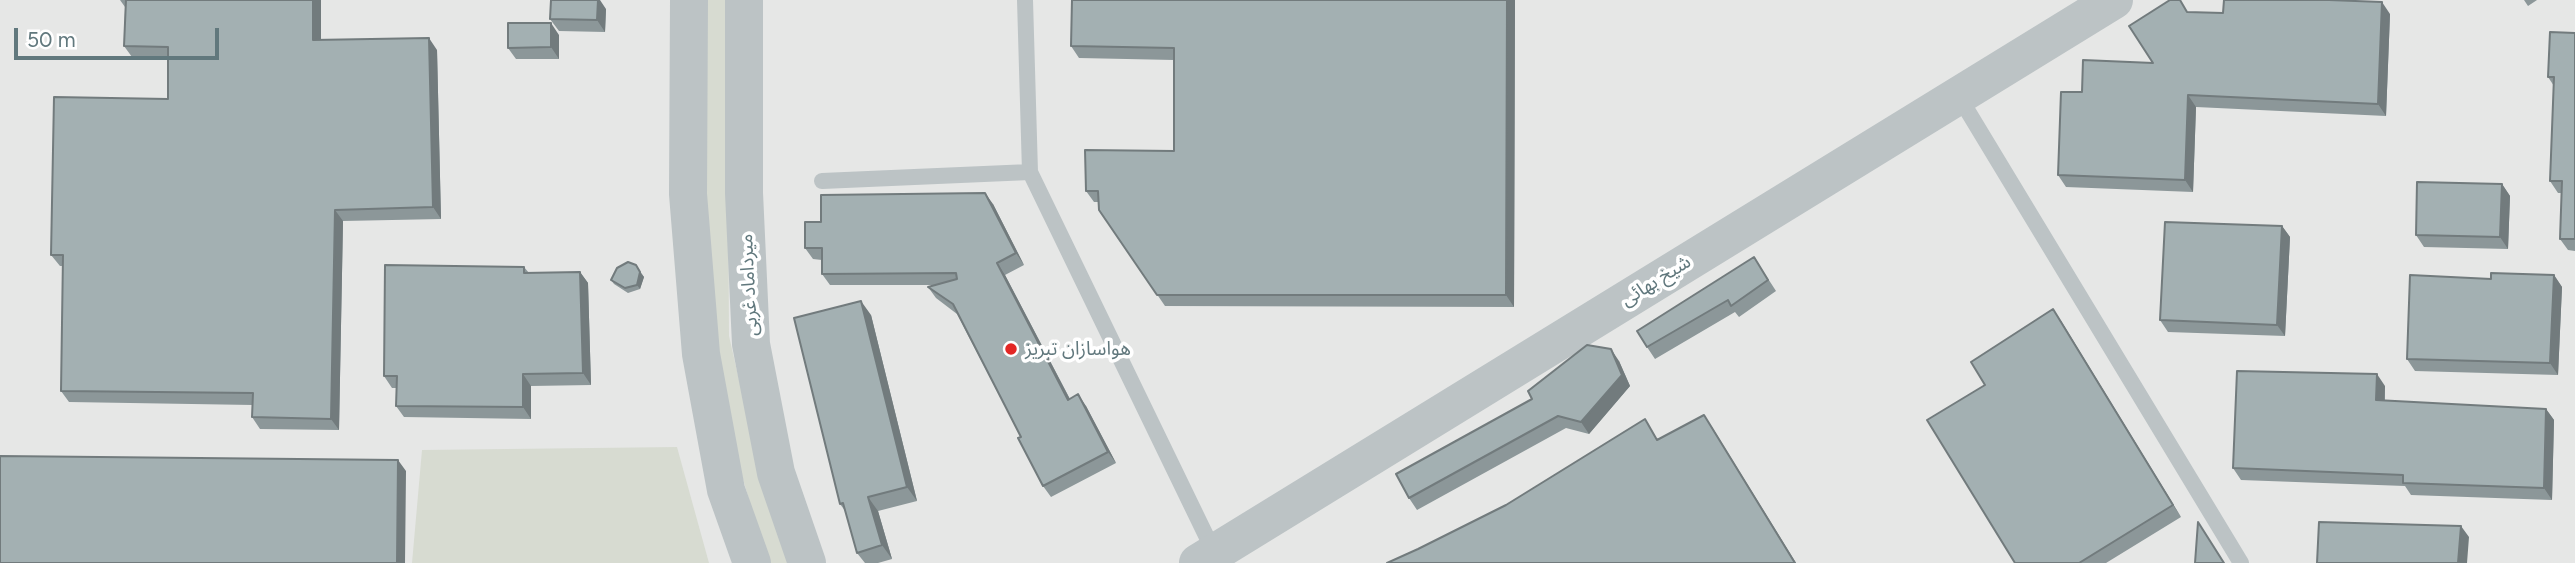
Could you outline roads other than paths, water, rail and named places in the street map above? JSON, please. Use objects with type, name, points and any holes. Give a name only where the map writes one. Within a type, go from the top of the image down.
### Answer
[{"type":"street","points":[[689,0],[688,194],[701,354],[726,490],[752,563]]},
{"type":"street","name":"میرداماد غربی","points":[[744,0],[744,193],[751,344],[776,473],[807,563]]},
{"type":"street","name":"شیخ بهائی","points":[[1206,558],[2114,0]]},
{"type":"lane","points":[[1025,0],[1030,172],[1206,558]]},
{"type":"lane","points":[[1958,96],[2241,563]]},
{"type":"lane","points":[[822,181],[1030,172]]},
{"type":"place","name":"هواسازان تبریز","points":[[1011,349]]}]
